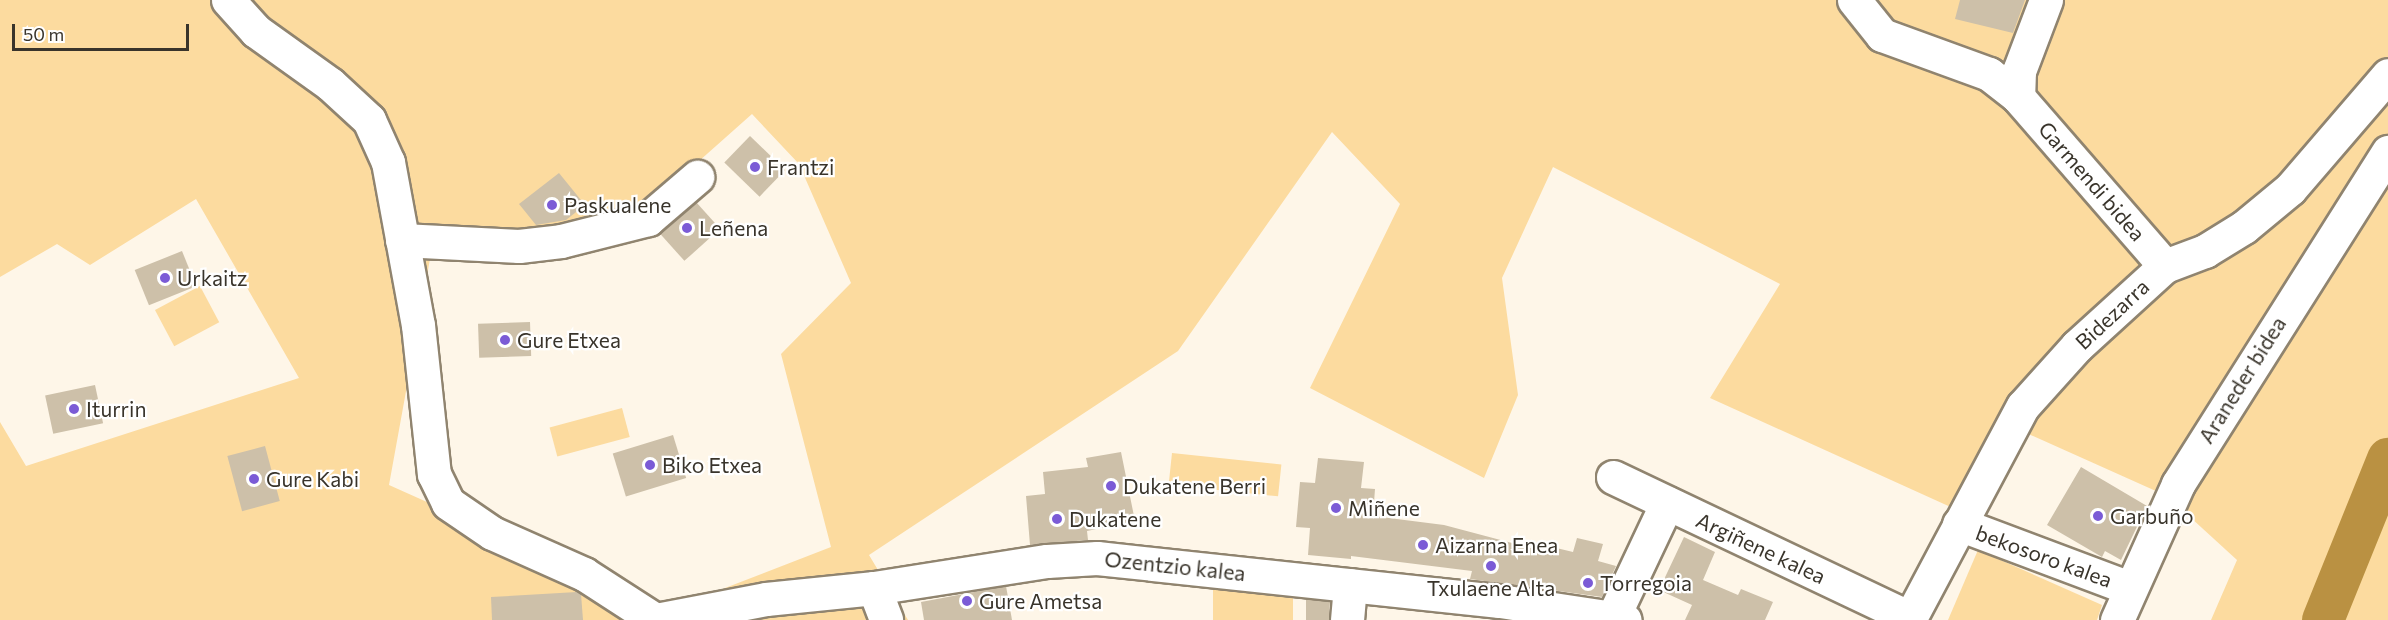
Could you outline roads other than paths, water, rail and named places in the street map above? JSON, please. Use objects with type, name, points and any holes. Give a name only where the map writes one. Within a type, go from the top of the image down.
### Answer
[{"type":"street","points":[[228,0],[256,31],[330,84],[369,120],[388,162],[418,325],[434,474],[448,503],[492,533],[584,574],[655,620]]},
{"type":"street","name":"Garmendi bidea","points":[[1854,0],[1882,35],[1989,74],[2018,97],[2165,266]]},
{"type":"street","points":[[2018,97],[2019,71],[2046,0]]},
{"type":"street","name":"Bidezarra","points":[[1909,619],[2023,406],[2077,346],[2165,266],[2205,251],[2244,227],[2290,189],[2388,75]]},
{"type":"street","name":"Araneder bidea","points":[[2117,620],[2129,588],[2183,475],[2388,152]]},
{"type":"street","points":[[402,240],[519,246],[561,241],[648,219],[697,177]]},
{"type":"street","name":"Argiñene kalea","points":[[1613,477],[1909,619]]},
{"type":"street","points":[[1619,617],[1667,503]]},
{"type":"street","name":"bekosoro kalea","points":[[1959,524],[2129,588]]},
{"type":"street","name":"Ozentzio kalea","points":[[655,620],[777,598],[874,588],[1047,561],[1097,558],[1619,617]]},
{"type":"street","points":[[1347,620],[1350,585]]},
{"type":"street","points":[[874,588],[886,620]]},
{"type":"waterway","points":[[2323,620],[2388,459]]},
{"type":"place","name":"Frantzi","points":[[755,167]]},
{"type":"place","name":"Paskualene","points":[[552,205]]},
{"type":"place","name":"Leñena","points":[[687,228]]},
{"type":"place","name":"Urkaitz","points":[[165,278]]},
{"type":"place","name":"Gure Etxea","points":[[505,340]]},
{"type":"place","name":"Iturrin","points":[[74,409]]},
{"type":"place","name":"Biko Etxea","points":[[650,465]]},
{"type":"place","name":"Gure Kabi","points":[[254,479]]},
{"type":"place","name":"Dukatene Berri","points":[[1111,486]]},
{"type":"place","name":"Miñene","points":[[1336,508]]},
{"type":"place","name":"Garbuño","points":[[2098,516]]},
{"type":"place","name":"Dukatene","points":[[1057,519]]},
{"type":"place","name":"Aizarna Enea","points":[[1423,545]]},
{"type":"place","name":"Txulaene Alta","points":[[1491,566]]},
{"type":"place","name":"Torregoia","points":[[1588,583]]},
{"type":"place","name":"Gure Ametsa","points":[[967,601]]}]
